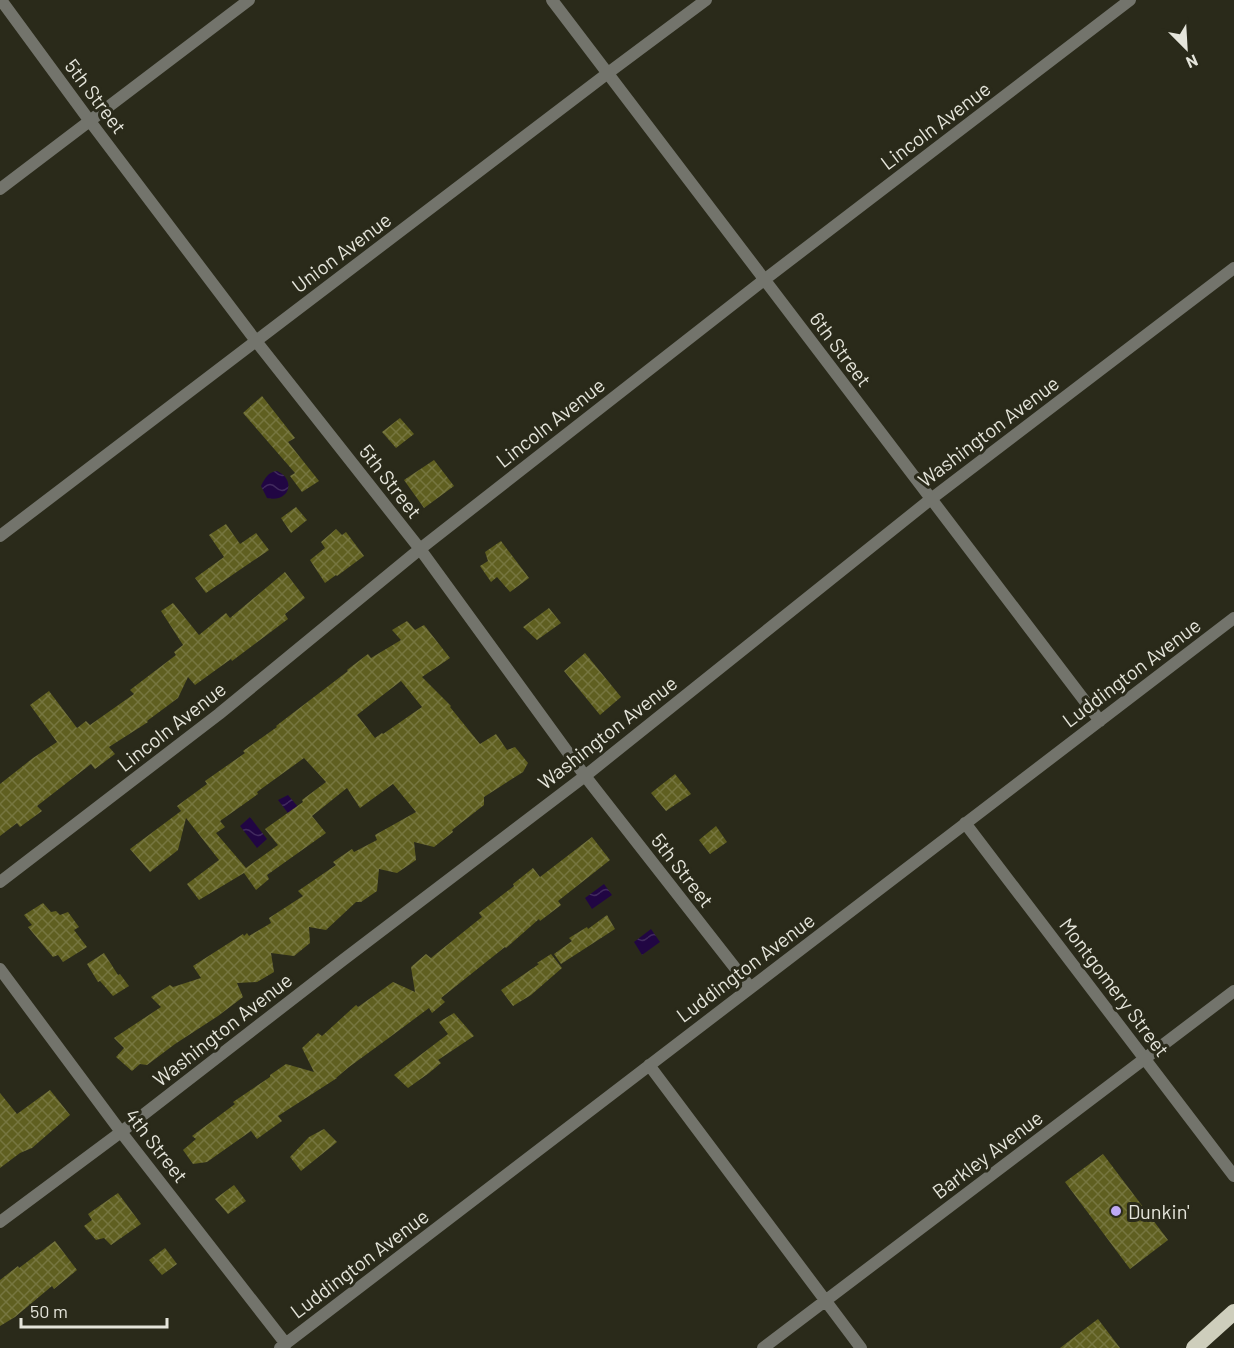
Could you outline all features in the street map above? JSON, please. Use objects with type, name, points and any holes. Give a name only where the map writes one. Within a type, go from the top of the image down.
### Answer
[{"type":"highway","points":[[1194,1348],[1234,1312]]},
{"type":"street","name":"5th Street","points":[[1,0],[256,341],[420,549],[585,776],[750,987]]},
{"type":"street","points":[[0,189],[249,0]]},
{"type":"street","name":"6th Street","points":[[552,0],[1100,721]]},
{"type":"street","name":"Union Avenue","points":[[0,536],[706,0]]},
{"type":"street","name":"Lincoln Avenue","points":[[0,882],[219,714],[420,549],[764,280],[1130,0]]},
{"type":"street","name":"Washington Avenue","points":[[0,1222],[585,776],[931,499],[1234,268]]},
{"type":"street","name":"Luddington Avenue","points":[[283,1346],[1234,618]]},
{"type":"street","name":"Montgomery Street","points":[[965,823],[1234,1176]]},
{"type":"street","name":"4th Street","points":[[0,969],[283,1346]]},
{"type":"street","name":"Barkley Avenue","points":[[763,1348],[1234,991]]},
{"type":"street","points":[[649,1065],[861,1348]]},
{"type":"water","points":[[277,471],[287,480],[288,490],[281,497],[267,498],[261,486],[269,474]]},
{"type":"water","points":[[288,795],[304,814],[294,821],[278,800]]},
{"type":"water","points":[[250,817],[267,839],[257,848],[240,826]]},
{"type":"water","points":[[604,884],[612,895],[592,909],[585,898]]},
{"type":"water","points":[[651,929],[660,942],[642,955],[634,942]]},
{"type":"building","points":[[262,396],[295,438],[288,442],[319,481],[302,492],[290,476],[295,473],[243,413]]},
{"type":"building","points":[[400,418],[414,434],[396,448],[382,432]]},
{"type":"building","points":[[434,460],[454,486],[424,508],[404,480]]},
{"type":"building","points":[[296,507],[307,520],[291,533],[281,518]]},
{"type":"building","points":[[226,524],[240,544],[256,533],[269,550],[206,593],[195,578],[224,557],[209,535]]},
{"type":"building","points":[[336,529],[342,535],[346,532],[364,556],[325,583],[310,560],[325,548],[321,542]]},
{"type":"building","points":[[501,541],[529,578],[510,592],[497,577],[491,582],[480,566],[488,561],[485,552]]},
{"type":"building","points":[[285,572],[305,598],[285,614],[288,619],[232,661],[231,659],[195,685],[188,677],[178,698],[148,722],[109,747],[115,754],[95,769],[91,764],[37,806],[42,811],[20,827],[17,823],[0,836],[0,784],[57,742],[30,705],[49,691],[77,728],[86,721],[90,725],[134,694],[130,690],[176,655],[174,652],[183,645],[161,611],[173,603],[199,635],[226,613],[230,618]]},
{"type":"building","points":[[549,608],[561,623],[537,640],[523,627]]},
{"type":"building","points":[[407,621],[415,630],[424,625],[450,658],[422,677],[451,706],[480,744],[496,734],[507,750],[515,747],[528,763],[523,772],[484,797],[484,805],[434,847],[414,842],[416,860],[397,873],[379,869],[377,891],[361,902],[356,902],[326,930],[309,927],[310,943],[294,956],[271,953],[274,972],[257,982],[237,983],[243,997],[147,1065],[140,1064],[132,1071],[116,1057],[124,1048],[114,1038],[161,1007],[151,997],[170,985],[173,987],[201,978],[193,966],[243,934],[244,936],[247,933],[249,936],[271,923],[269,918],[303,896],[298,891],[336,865],[333,862],[352,849],[354,852],[377,840],[375,835],[416,812],[393,784],[360,808],[347,788],[312,816],[326,833],[267,875],[269,879],[256,890],[244,873],[199,900],[187,884],[219,860],[186,818],[178,850],[150,872],[130,849],[181,811],[177,806],[207,784],[205,781],[245,753],[243,751],[277,727],[347,670],[368,654],[371,658],[401,640],[392,630]],"holes":[[[401,681],[422,707],[375,738],[357,715]],[[304,758],[326,782],[302,800],[303,802],[265,829],[278,845],[246,868],[216,833],[225,827],[220,821]]]},
{"type":"building","points":[[585,653],[621,697],[600,715],[564,671]]},
{"type":"building","points":[[675,774],[691,794],[666,811],[651,793]]},
{"type":"building","points":[[716,826],[727,842],[710,854],[699,840]]},
{"type":"building","points":[[592,837],[610,860],[558,901],[561,905],[540,921],[539,919],[506,948],[441,998],[445,1002],[432,1013],[429,1008],[337,1078],[278,1116],[282,1121],[257,1139],[251,1131],[207,1162],[193,1164],[183,1150],[196,1139],[192,1136],[235,1104],[233,1102],[286,1064],[314,1072],[302,1048],[318,1033],[322,1036],[356,1005],[358,1007],[393,982],[415,992],[411,967],[426,954],[431,958],[482,917],[479,913],[533,868],[540,877]]},
{"type":"building","points":[[43,903],[51,912],[56,911],[60,915],[68,912],[79,927],[74,930],[87,947],[63,962],[58,955],[53,957],[28,927],[32,925],[24,915]]},
{"type":"building","points":[[607,915],[615,929],[561,964],[554,954],[572,941],[569,938],[587,927],[588,929]]},
{"type":"building","points":[[104,953],[118,975],[120,974],[129,986],[113,996],[100,981],[98,982],[87,964]]},
{"type":"building","points":[[551,954],[562,968],[531,995],[513,1006],[501,990]]},
{"type":"building","points":[[454,1013],[474,1036],[438,1060],[441,1063],[408,1088],[394,1075],[448,1034],[439,1022]]},
{"type":"building","points":[[50,1090],[70,1115],[32,1148],[20,1153],[0,1168],[0,1093],[17,1114]]},
{"type":"building","points":[[324,1129],[337,1142],[301,1171],[290,1157],[309,1137]]},
{"type":"building","name":"Dunkin'","points":[[1103,1154],[1168,1240],[1130,1269],[1065,1182]]},
{"type":"building","points":[[234,1185],[246,1201],[228,1214],[215,1199]]},
{"type":"building","points":[[118,1193],[141,1224],[111,1245],[104,1238],[96,1240],[84,1226],[92,1220],[88,1214]]},
{"type":"building","points":[[55,1241],[77,1270],[54,1289],[52,1286],[15,1317],[0,1326],[0,1280]]},
{"type":"building","points":[[165,1248],[177,1264],[162,1275],[149,1260]]},
{"type":"building","points":[[1098,1319],[1120,1348],[1060,1348],[1086,1328]]},
{"type":"place","name":"Dunkin'","points":[[1116,1211]]}]
